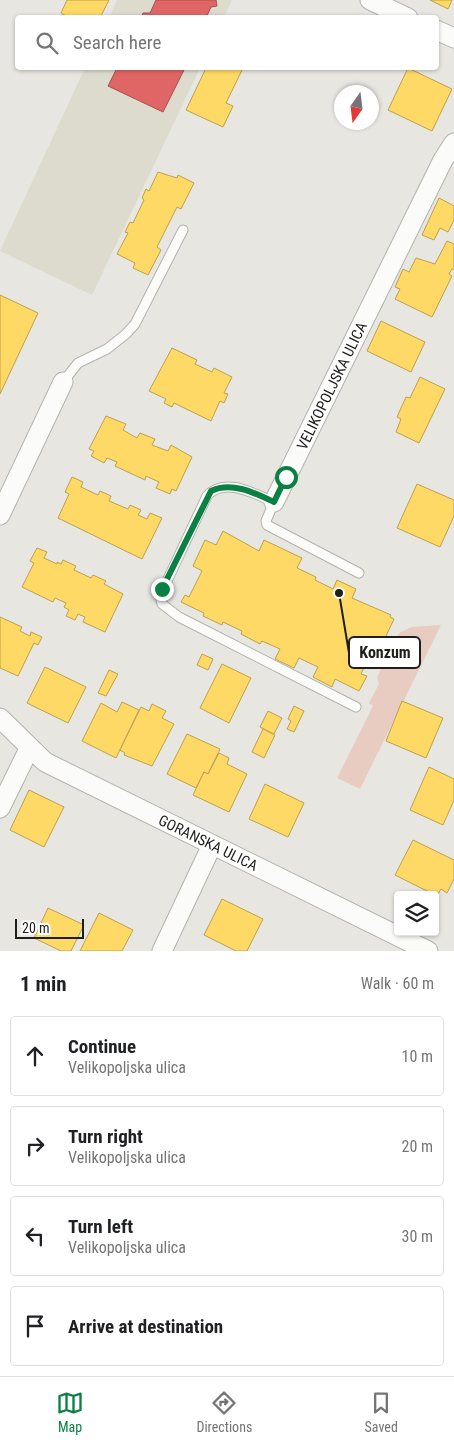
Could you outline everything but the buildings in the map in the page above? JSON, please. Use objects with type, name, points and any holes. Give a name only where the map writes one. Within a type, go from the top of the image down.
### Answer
[{"type":"street","points":[[370,0],[402,15]]},
{"type":"street","points":[[439,31],[454,38]]},
{"type":"street","name":"VELIKOPOLJSKA ULICA","points":[[274,502],[443,160],[454,143]]},
{"type":"street","points":[[0,515],[63,382]]},
{"type":"street","name":"GORANSKA ULICA","points":[[0,718],[29,749],[45,762],[212,845],[399,945],[428,951]]},
{"type":"street","points":[[0,808],[29,749]]},
{"type":"street","points":[[162,951],[212,845]]},
{"type":"lane","points":[[63,382],[78,363],[107,349],[135,324],[183,230]]},
{"type":"lane","points":[[356,707],[179,617],[162,604],[162,589],[211,491],[224,487],[234,487],[274,502],[266,521],[267,525],[359,573]]},
{"type":"shaded area","points":[[117,0],[232,0],[225,15],[110,15]]},
{"type":"shaded area","points":[[84,70],[199,70],[92,295],[0,251]]},
{"type":"shaded area","points":[[441,625],[360,789],[337,778],[373,706],[369,703],[379,684],[377,677],[399,633],[412,627]]},
{"type":"place","name":"Konzum","points":[[339,593]]},
{"type":"route","points":[[162,589],[211,491],[217,488],[234,487],[274,502],[286,477]]}]
